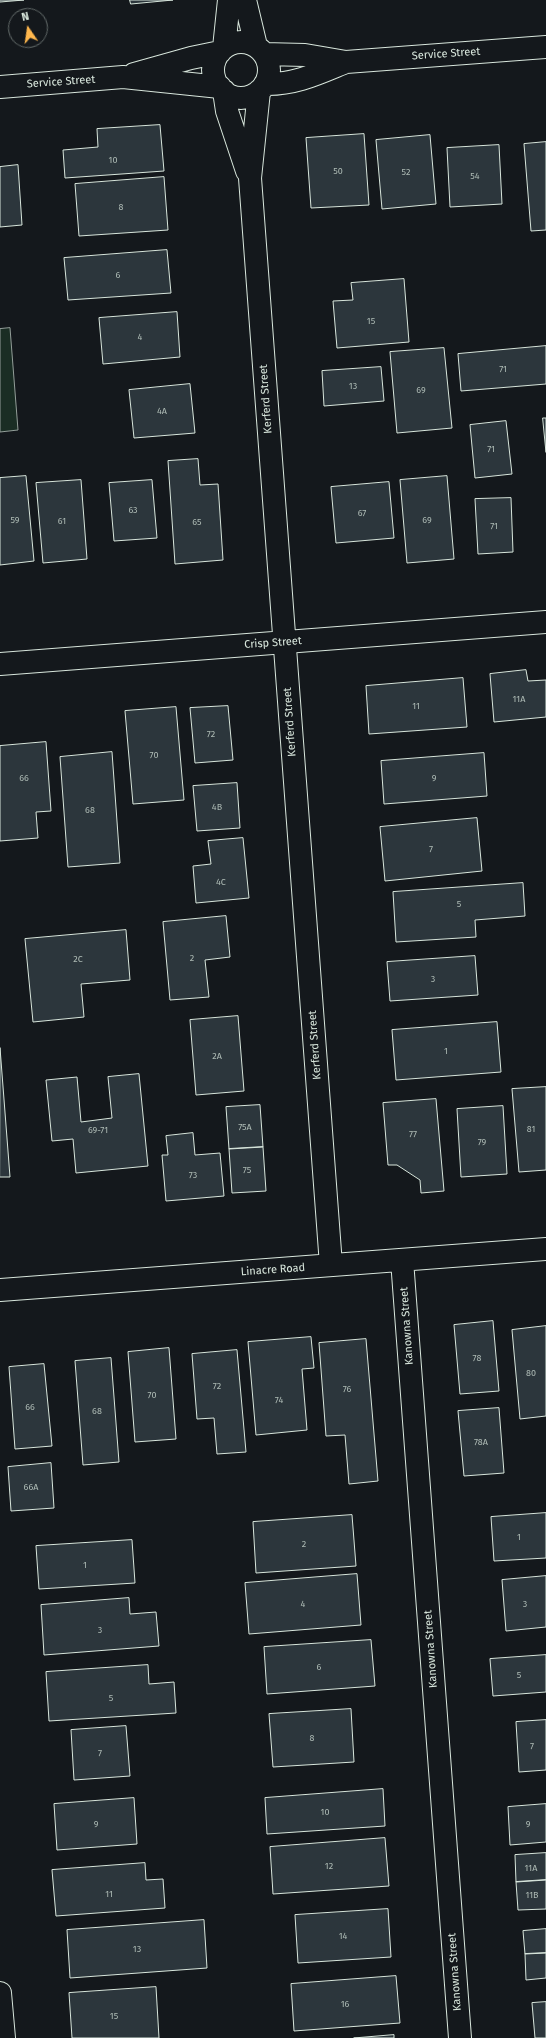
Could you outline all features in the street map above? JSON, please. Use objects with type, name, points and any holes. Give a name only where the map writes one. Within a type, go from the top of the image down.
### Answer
[{"type":"street","points":[[229,0],[222,50],[216,58],[214,74],[222,89],[237,97],[245,97],[262,87],[269,69],[260,50],[245,0]]},
{"type":"street","points":[[222,50],[240,42],[248,43],[260,50]]},
{"type":"street","name":"Service Street","points":[[260,50],[305,54],[346,62],[546,47]]},
{"type":"street","name":"Service Street","points":[[0,87],[123,77],[222,50]]},
{"type":"street","name":"Service Street","points":[[262,87],[302,80],[346,62]]},
{"type":"street","name":"Service Street","points":[[123,77],[222,89]]},
{"type":"street","name":"Kerferd Street","points":[[262,87],[250,178],[331,1265]]},
{"type":"street","name":"Kerferd Street","points":[[222,89],[227,111],[250,178]]},
{"type":"street","name":"Crisp Street","points":[[0,664],[546,622]]},
{"type":"street","name":"Linacre Road","points":[[0,1290],[546,1249]]},
{"type":"street","name":"Kanowna Street","points":[[402,1260],[460,2038]]},
{"type":"street","points":[[0,1993],[4,2038]]},
{"type":"green space","points":[[10,328],[18,430],[0,432],[0,329]]},
{"type":"building","points":[[0,0],[24,0],[0,2]]},
{"type":"building","points":[[130,0],[173,0],[131,4]]},
{"type":"building","points":[[160,125],[164,171],[65,178],[63,150],[98,147],[97,129]]},
{"type":"building","points":[[364,134],[369,205],[311,208],[306,138]]},
{"type":"building","points":[[430,135],[436,204],[382,209],[376,140]]},
{"type":"building","points":[[546,142],[546,230],[531,231],[524,144]]},
{"type":"building","points":[[499,145],[502,204],[450,207],[447,148]]},
{"type":"building","points":[[18,165],[22,225],[0,227],[0,167]]},
{"type":"building","points":[[164,177],[168,230],[79,236],[75,184]]},
{"type":"building","points":[[167,250],[171,293],[68,300],[64,258]]},
{"type":"building","points":[[404,279],[409,342],[337,348],[333,301],[353,300],[351,283]]},
{"type":"building","points":[[177,312],[180,357],[103,364],[99,318]]},
{"type":"building","points":[[546,346],[546,384],[461,391],[458,354]]},
{"type":"building","points":[[444,348],[452,428],[397,433],[390,352]]},
{"type":"building","points":[[381,367],[384,401],[324,406],[322,371]]},
{"type":"building","points":[[190,384],[195,433],[134,438],[129,390]]},
{"type":"building","points":[[543,418],[546,418],[546,452]]},
{"type":"building","points":[[506,421],[512,474],[475,478],[470,425]]},
{"type":"building","points":[[198,459],[200,485],[218,484],[223,560],[175,564],[168,461]]},
{"type":"building","points":[[26,476],[34,561],[0,565],[0,478]]},
{"type":"building","points":[[447,476],[454,559],[407,563],[400,480]]},
{"type":"building","points":[[81,480],[87,559],[43,563],[36,483]]},
{"type":"building","points":[[152,480],[157,538],[114,541],[109,483]]},
{"type":"building","points":[[389,482],[394,538],[336,543],[331,487]]},
{"type":"building","points":[[511,498],[513,552],[478,554],[475,499]]},
{"type":"building","points":[[526,670],[528,681],[546,680],[546,717],[494,722],[490,674]]},
{"type":"building","points":[[463,678],[467,727],[369,734],[366,686]]},
{"type":"building","points":[[228,706],[233,760],[195,763],[190,708]]},
{"type":"building","points":[[176,707],[184,800],[133,804],[125,711]]},
{"type":"building","points":[[46,742],[51,811],[36,812],[38,838],[0,841],[0,746]]},
{"type":"building","points":[[112,752],[120,863],[68,867],[60,757]]},
{"type":"building","points":[[484,753],[487,796],[384,804],[381,761]]},
{"type":"building","points":[[237,783],[240,828],[197,831],[193,786]]},
{"type":"building","points":[[477,818],[482,871],[385,881],[380,827]]},
{"type":"building","points":[[243,838],[249,898],[196,903],[193,866],[211,864],[208,841]]},
{"type":"building","points":[[523,883],[525,916],[475,920],[476,937],[396,942],[393,892]]},
{"type":"building","points":[[226,916],[230,957],[205,960],[209,997],[170,1000],[163,922]]},
{"type":"building","points":[[126,930],[130,980],[81,984],[84,1017],[33,1022],[25,939]]},
{"type":"building","points":[[475,956],[478,995],[390,1001],[387,962]]},
{"type":"building","points":[[238,1016],[244,1091],[196,1095],[190,1020]]},
{"type":"building","points":[[497,1022],[501,1072],[396,1080],[392,1030]]},
{"type":"building","points":[[0,1048],[10,1177],[0,1177]]},
{"type":"building","points":[[139,1074],[148,1166],[76,1173],[73,1139],[52,1141],[46,1080],[77,1077],[81,1122],[112,1118],[108,1077]]},
{"type":"building","points":[[546,1087],[546,1170],[519,1172],[512,1089]]},
{"type":"building","points":[[436,1099],[444,1191],[421,1193],[420,1180],[397,1165],[388,1165],[383,1103]]},
{"type":"building","points":[[260,1105],[263,1147],[229,1149],[226,1107]]},
{"type":"building","points":[[503,1106],[507,1174],[461,1177],[457,1109]]},
{"type":"building","points":[[193,1133],[195,1155],[220,1153],[224,1196],[166,1201],[162,1155],[168,1155],[166,1136]]},
{"type":"building","points":[[263,1147],[266,1191],[232,1193],[229,1149]]},
{"type":"building","points":[[493,1321],[499,1391],[460,1394],[454,1325]]},
{"type":"building","points":[[546,1326],[546,1416],[520,1419],[512,1330]]},
{"type":"building","points":[[311,1337],[314,1368],[302,1369],[307,1430],[256,1435],[248,1342]]},
{"type":"building","points":[[366,1339],[378,1481],[349,1484],[345,1435],[326,1436],[319,1343]]},
{"type":"building","points":[[169,1348],[176,1439],[135,1442],[128,1352]]},
{"type":"building","points":[[237,1350],[246,1452],[217,1454],[214,1418],[197,1419],[192,1354]]},
{"type":"building","points":[[111,1358],[119,1462],[83,1465],[75,1361]]},
{"type":"building","points":[[44,1364],[52,1446],[15,1449],[9,1367]]},
{"type":"building","points":[[499,1408],[504,1473],[464,1476],[458,1411]]},
{"type":"building","points":[[51,1463],[54,1508],[11,1511],[8,1467]]},
{"type":"building","points":[[546,1513],[546,1558],[494,1561],[491,1517]]},
{"type":"building","points":[[352,1515],[356,1566],[256,1573],[253,1522]]},
{"type":"building","points":[[132,1540],[135,1583],[39,1589],[36,1546]]},
{"type":"building","points":[[357,1574],[361,1625],[249,1634],[245,1583]]},
{"type":"building","points":[[546,1576],[546,1627],[506,1631],[502,1580]]},
{"type":"building","points":[[129,1598],[130,1614],[156,1612],[159,1646],[44,1655],[41,1605]]},
{"type":"building","points":[[371,1640],[375,1686],[267,1694],[264,1647]]},
{"type":"building","points":[[546,1655],[546,1692],[493,1696],[490,1659]]},
{"type":"building","points":[[148,1665],[149,1684],[174,1682],[176,1713],[49,1721],[46,1672]]},
{"type":"building","points":[[351,1709],[354,1762],[273,1767],[269,1714]]},
{"type":"building","points":[[546,1720],[546,1770],[519,1772],[516,1722]]},
{"type":"building","points":[[126,1726],[130,1776],[74,1780],[71,1730]]},
{"type":"building","points":[[383,1789],[385,1826],[267,1834],[265,1798]]},
{"type":"building","points":[[134,1798],[137,1844],[57,1850],[54,1804]]},
{"type":"building","points":[[546,1804],[546,1842],[510,1845],[508,1807]]},
{"type":"building","points":[[385,1838],[389,1886],[273,1894],[270,1847]]},
{"type":"building","points":[[546,1853],[546,1880],[516,1882],[515,1855]]},
{"type":"building","points":[[145,1863],[146,1880],[163,1879],[165,1908],[56,1916],[52,1870]]},
{"type":"building","points":[[546,1880],[546,1909],[518,1910],[516,1882]]},
{"type":"building","points":[[388,1909],[391,1957],[298,1963],[295,1915]]},
{"type":"building","points":[[204,1920],[207,1968],[70,1978],[67,1930]]},
{"type":"building","points":[[546,1929],[546,1953],[525,1954],[523,1931]]},
{"type":"building","points":[[546,1953],[546,1978],[526,1980],[525,1954]]},
{"type":"building","points":[[396,1976],[400,2023],[294,2031],[291,1984]]},
{"type":"building","points":[[156,1987],[159,2038],[72,2038],[69,1993]]},
{"type":"building","points":[[546,2002],[546,2038],[535,2038],[532,2003]]},
{"type":"building","points":[[394,2035],[394,2038],[354,2038]]}]
